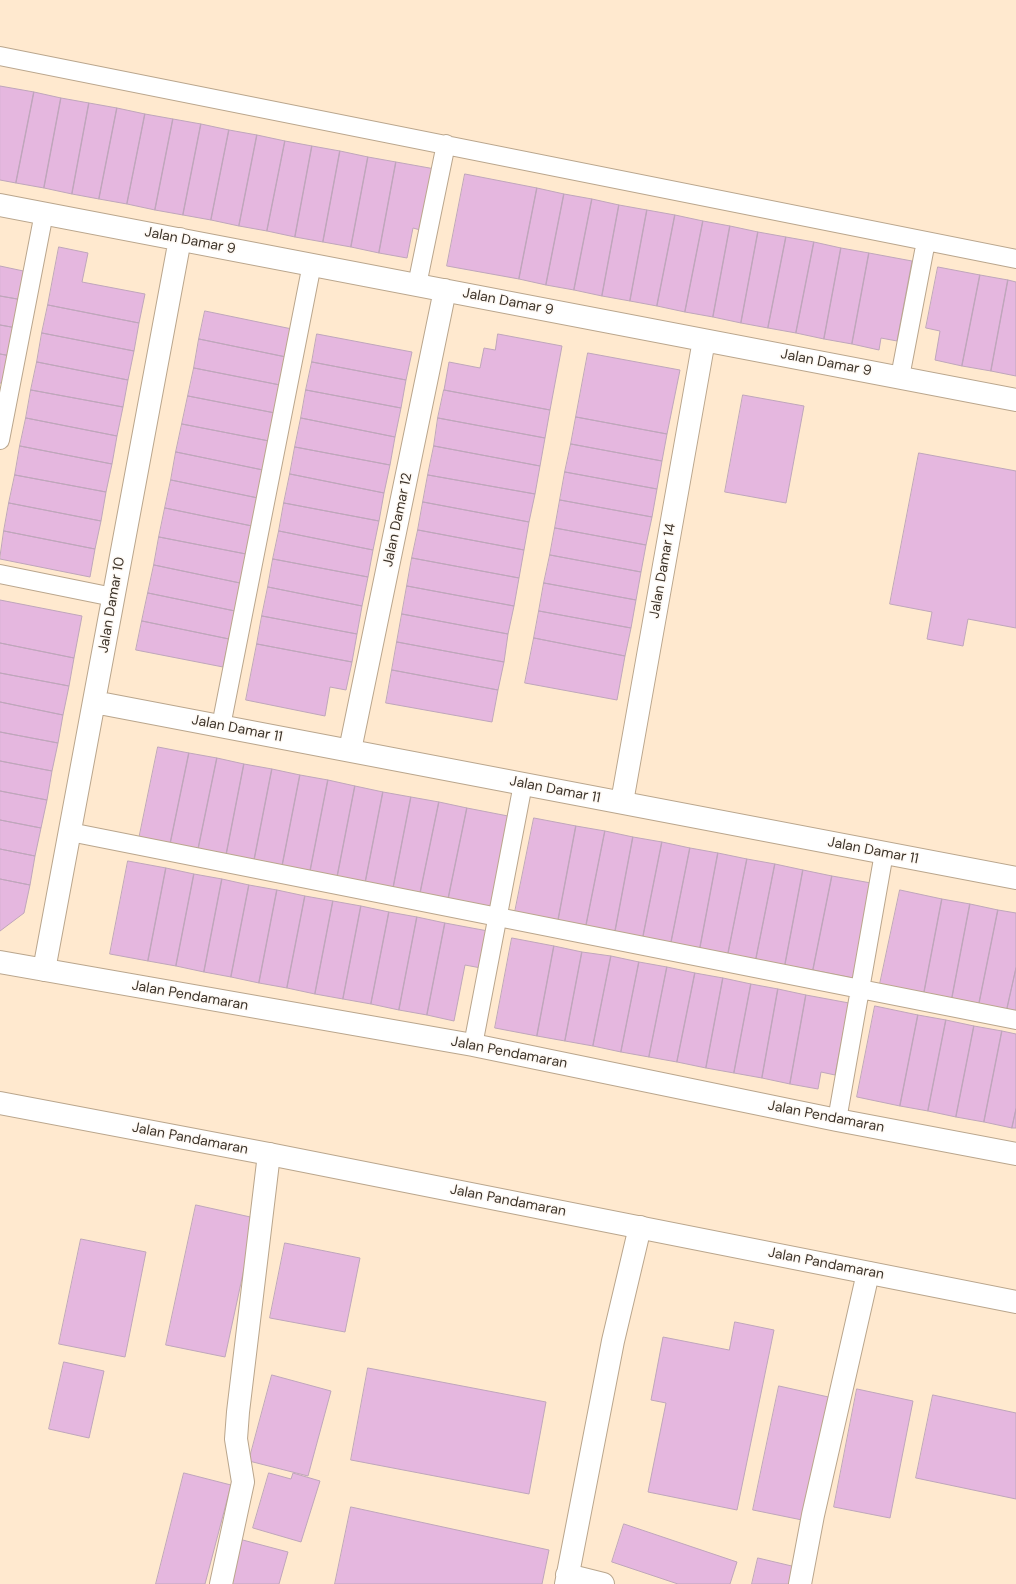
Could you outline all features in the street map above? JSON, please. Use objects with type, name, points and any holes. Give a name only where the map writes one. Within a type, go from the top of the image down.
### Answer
[{"type":"street","name":"Jalan Damar 9","points":[[0,205],[1016,400]]},
{"type":"street","name":"Jalan Damar 10","points":[[44,970],[180,239]]},
{"type":"street","name":"Jalan Damar 12","points":[[350,750],[445,290]]},
{"type":"street","name":"Jalan Damar 14","points":[[622,802],[704,340]]},
{"type":"street","name":"Jalan Damar 11","points":[[94,702],[1016,878]]},
{"type":"street","name":"Jalan Pendamaran","points":[[0,962],[473,1045],[836,1120],[1016,1154]]},
{"type":"street","name":"Jalan Pandamaran","points":[[0,1103],[269,1154],[1016,1302]]},
{"type":"street","points":[[221,1584],[243,1482],[236,1439],[238,1412],[269,1154]]},
{"type":"street","points":[[603,1584],[567,1580],[613,1342],[640,1227]]},
{"type":"street","points":[[800,1584],[814,1507],[868,1273]]},
{"type":"lane","points":[[0,56],[1016,259]]},
{"type":"lane","points":[[417,285],[446,144]]},
{"type":"lane","points":[[0,440],[44,213]]},
{"type":"lane","points":[[900,377],[926,241]]},
{"type":"lane","points":[[221,726],[312,264]]},
{"type":"lane","points":[[0,574],[113,597]]},
{"type":"lane","points":[[473,1045],[523,784]]},
{"type":"lane","points":[[70,832],[1016,1020]]},
{"type":"lane","points":[[836,1120],[884,853]]},
{"type":"building","points":[[0,86],[34,92],[16,183],[0,180]]},
{"type":"building","points":[[34,92],[61,98],[44,188],[16,183]]},
{"type":"building","points":[[61,98],[89,103],[72,194],[44,188]]},
{"type":"building","points":[[89,103],[117,108],[99,199],[72,194]]},
{"type":"building","points":[[117,108],[145,114],[127,204],[99,199]]},
{"type":"building","points":[[145,114],[173,119],[155,210],[127,204]]},
{"type":"building","points":[[173,119],[201,124],[183,215],[155,210]]},
{"type":"building","points":[[201,124],[229,130],[211,220],[183,215]]},
{"type":"building","points":[[229,130],[257,135],[239,226],[211,220]]},
{"type":"building","points":[[257,135],[285,141],[267,231],[239,226]]},
{"type":"building","points":[[285,141],[312,146],[295,237],[267,231]]},
{"type":"building","points":[[312,146],[340,151],[323,242],[295,237]]},
{"type":"building","points":[[340,151],[368,157],[351,247],[323,242]]},
{"type":"building","points":[[368,157],[396,162],[379,253],[351,247]]},
{"type":"building","points":[[396,162],[435,169],[424,231],[413,228],[407,258],[379,253]]},
{"type":"building","points":[[465,174],[537,188],[519,279],[447,266]]},
{"type":"building","points":[[537,188],[564,194],[546,285],[519,279]]},
{"type":"building","points":[[564,194],[592,199],[574,290],[546,285]]},
{"type":"building","points":[[592,199],[619,205],[602,296],[574,290]]},
{"type":"building","points":[[619,205],[647,210],[630,301],[602,296]]},
{"type":"building","points":[[647,210],[675,215],[657,306],[630,301]]},
{"type":"building","points":[[675,215],[703,221],[685,312],[657,306]]},
{"type":"building","points":[[703,221],[730,226],[713,317],[685,312]]},
{"type":"building","points":[[730,226],[758,232],[741,323],[713,317]]},
{"type":"building","points":[[758,232],[786,237],[768,328],[741,323]]},
{"type":"building","points":[[786,237],[814,242],[796,333],[768,328]]},
{"type":"building","points":[[814,242],[841,248],[824,339],[796,333]]},
{"type":"building","points":[[59,247],[88,253],[82,282],[145,294],[139,323],[48,305]]},
{"type":"building","points":[[841,248],[869,253],[852,344],[824,339]]},
{"type":"building","points":[[869,253],[912,261],[897,341],[881,338],[879,350],[852,344]]},
{"type":"building","points":[[0,266],[28,272],[23,300],[0,296]]},
{"type":"building","points":[[938,267],[980,275],[962,366],[935,360],[940,331],[926,328]]},
{"type":"building","points":[[980,275],[1008,280],[991,371],[962,366]]},
{"type":"building","points":[[1008,280],[1016,282],[1016,376],[991,371]]},
{"type":"building","points":[[0,296],[23,300],[17,328],[0,325]]},
{"type":"building","points":[[48,305],[139,323],[134,351],[42,333]]},
{"type":"building","points":[[205,311],[292,329],[286,357],[199,339]]},
{"type":"building","points":[[0,325],[17,328],[11,356],[0,354]]},
{"type":"building","points":[[42,333],[134,351],[128,380],[37,362]]},
{"type":"building","points":[[317,334],[412,352],[406,380],[312,362]]},
{"type":"building","points":[[498,334],[562,346],[550,410],[444,390],[449,362],[480,368],[484,348],[495,350]]},
{"type":"building","points":[[199,339],[286,357],[280,385],[194,368]]},
{"type":"building","points":[[588,353],[680,370],[667,434],[576,417]]},
{"type":"building","points":[[0,354],[11,356],[6,384],[0,383]]},
{"type":"building","points":[[37,362],[128,380],[123,407],[31,390]]},
{"type":"building","points":[[312,362],[406,380],[401,408],[306,390]]},
{"type":"building","points":[[194,368],[280,385],[275,413],[188,396]]},
{"type":"building","points":[[31,390],[123,407],[117,436],[26,418]]},
{"type":"building","points":[[306,390],[401,408],[395,437],[301,418]]},
{"type":"building","points":[[444,390],[550,410],[545,438],[438,418]]},
{"type":"building","points":[[743,395],[804,406],[786,503],[725,492]]},
{"type":"building","points":[[188,396],[275,413],[269,441],[182,424]]},
{"type":"building","points":[[576,417],[667,434],[662,461],[571,444]]},
{"type":"building","points":[[26,418],[117,436],[112,464],[20,446]]},
{"type":"building","points":[[301,418],[395,437],[390,465],[295,447]]},
{"type":"building","points":[[438,418],[545,438],[540,466],[434,446]]},
{"type":"building","points":[[182,424],[269,441],[263,470],[176,452]]},
{"type":"building","points":[[571,444],[662,461],[657,489],[565,472]]},
{"type":"building","points":[[20,446],[112,464],[106,492],[15,475]]},
{"type":"building","points":[[434,446],[540,466],[535,494],[428,475]]},
{"type":"building","points":[[295,447],[390,465],[384,493],[290,474]]},
{"type":"building","points":[[176,452],[263,470],[258,498],[171,480]]},
{"type":"building","points":[[919,453],[1016,471],[1016,628],[968,619],[963,646],[927,639],[932,612],[890,604]]},
{"type":"building","points":[[565,472],[657,489],[652,517],[560,500]]},
{"type":"building","points":[[290,474],[384,493],[379,521],[284,503]]},
{"type":"building","points":[[15,475],[106,492],[101,521],[9,503]]},
{"type":"building","points":[[428,475],[535,494],[529,522],[423,502]]},
{"type":"building","points":[[171,480],[258,498],[252,526],[165,508]]},
{"type":"building","points":[[560,500],[652,517],[646,545],[555,528]]},
{"type":"building","points":[[423,502],[529,522],[524,550],[418,530]]},
{"type":"building","points":[[9,503],[101,521],[95,549],[4,531]]},
{"type":"building","points":[[284,503],[379,521],[373,550],[279,531]]},
{"type":"building","points":[[165,508],[252,526],[246,554],[159,537]]},
{"type":"building","points":[[555,528],[646,545],[641,572],[550,555]]},
{"type":"building","points":[[418,530],[524,550],[519,578],[412,558]]},
{"type":"building","points":[[4,531],[95,549],[90,577],[0,559]]},
{"type":"building","points":[[279,531],[373,550],[368,577],[273,559]]},
{"type":"building","points":[[159,537],[246,554],[240,583],[154,565]]},
{"type":"building","points":[[550,555],[641,572],[636,600],[544,583]]},
{"type":"building","points":[[412,558],[519,578],[514,606],[407,586]]},
{"type":"building","points":[[273,559],[368,577],[362,606],[268,587]]},
{"type":"building","points":[[154,565],[240,583],[235,611],[148,593]]},
{"type":"building","points":[[544,583],[636,600],[631,628],[539,611]]},
{"type":"building","points":[[407,586],[514,606],[508,634],[402,614]]},
{"type":"building","points":[[268,587],[362,606],[357,634],[262,616]]},
{"type":"building","points":[[148,593],[235,611],[229,639],[142,621]]},
{"type":"building","points":[[0,600],[82,616],[74,658],[0,643]]},
{"type":"building","points":[[539,611],[631,628],[625,656],[534,638]]},
{"type":"building","points":[[402,614],[508,634],[504,662],[397,642]]},
{"type":"building","points":[[262,616],[357,634],[352,662],[257,644]]},
{"type":"building","points":[[142,621],[229,639],[223,667],[136,650]]},
{"type":"building","points":[[534,638],[625,656],[617,700],[525,683]]},
{"type":"building","points":[[397,642],[504,662],[498,690],[392,670]]},
{"type":"building","points":[[0,643],[74,658],[69,686],[0,673]]},
{"type":"building","points":[[257,644],[352,662],[346,690],[330,687],[325,716],[246,700]]},
{"type":"building","points":[[392,670],[498,690],[492,722],[386,703]]},
{"type":"building","points":[[0,673],[69,686],[63,715],[0,702]]},
{"type":"building","points":[[0,702],[63,715],[58,743],[0,732]]},
{"type":"building","points":[[0,732],[58,743],[52,771],[0,761]]},
{"type":"building","points":[[158,747],[189,753],[170,845],[139,839]]},
{"type":"building","points":[[189,753],[217,758],[198,850],[170,845]]},
{"type":"building","points":[[217,758],[244,764],[226,856],[198,850]]},
{"type":"building","points":[[0,761],[52,771],[47,800],[0,791]]},
{"type":"building","points":[[244,764],[272,769],[254,861],[226,856]]},
{"type":"building","points":[[272,769],[300,775],[282,867],[254,861]]},
{"type":"building","points":[[300,775],[328,780],[310,872],[282,867]]},
{"type":"building","points":[[328,780],[355,786],[337,878],[310,872]]},
{"type":"building","points":[[355,786],[383,792],[365,884],[337,878]]},
{"type":"building","points":[[0,791],[47,800],[41,828],[0,820]]},
{"type":"building","points":[[383,792],[411,797],[393,889],[365,884]]},
{"type":"building","points":[[411,797],[439,802],[420,894],[393,889]]},
{"type":"building","points":[[439,802],[467,808],[448,900],[420,894]]},
{"type":"building","points":[[467,808],[508,816],[491,908],[448,900]]},
{"type":"building","points":[[534,818],[576,826],[558,921],[515,912]]},
{"type":"building","points":[[0,820],[41,828],[35,856],[0,849]]},
{"type":"building","points":[[576,826],[605,831],[586,926],[558,921]]},
{"type":"building","points":[[605,831],[633,837],[615,932],[586,926]]},
{"type":"building","points":[[633,837],[662,842],[643,937],[615,932]]},
{"type":"building","points":[[662,842],[690,848],[671,943],[643,937]]},
{"type":"building","points":[[690,848],[718,853],[700,948],[671,943]]},
{"type":"building","points":[[0,849],[35,856],[30,885],[0,879]]},
{"type":"building","points":[[718,853],[747,859],[728,954],[700,948]]},
{"type":"building","points":[[747,859],[775,864],[756,959],[728,954]]},
{"type":"building","points":[[128,861],[166,868],[148,961],[110,954]]},
{"type":"building","points":[[775,864],[803,870],[785,965],[756,959]]},
{"type":"building","points":[[166,868],[194,874],[176,966],[148,961]]},
{"type":"building","points":[[803,870],[832,876],[813,970],[785,965]]},
{"type":"building","points":[[194,874],[222,879],[204,972],[176,966]]},
{"type":"building","points":[[832,876],[871,883],[853,978],[813,970]]},
{"type":"building","points":[[0,879],[30,885],[24,913],[0,931]]},
{"type":"building","points":[[222,879],[249,885],[231,977],[204,972]]},
{"type":"building","points":[[249,885],[277,890],[259,983],[231,977]]},
{"type":"building","points":[[277,890],[305,896],[287,988],[259,983]]},
{"type":"building","points":[[900,890],[942,899],[924,993],[880,984]]},
{"type":"building","points":[[305,896],[333,901],[315,994],[287,988]]},
{"type":"building","points":[[942,899],[970,904],[952,998],[924,993]]},
{"type":"building","points":[[333,901],[361,906],[343,999],[315,994]]},
{"type":"building","points":[[970,904],[998,910],[979,1004],[952,998]]},
{"type":"building","points":[[361,906],[389,912],[371,1004],[343,999]]},
{"type":"building","points":[[998,910],[1016,913],[1016,968],[1007,1009],[979,1004]]},
{"type":"building","points":[[389,912],[417,917],[399,1010],[371,1004]]},
{"type":"building","points":[[417,917],[445,923],[427,1015],[399,1010]]},
{"type":"building","points":[[445,923],[488,931],[481,968],[465,965],[454,1021],[427,1015]]},
{"type":"building","points":[[512,938],[554,946],[537,1036],[495,1028]]},
{"type":"building","points":[[554,946],[582,952],[565,1041],[537,1036]]},
{"type":"building","points":[[582,952],[611,956],[593,1046],[565,1041]]},
{"type":"building","points":[[611,956],[639,962],[621,1052],[593,1046]]},
{"type":"building","points":[[639,962],[667,967],[649,1057],[621,1052]]},
{"type":"building","points":[[667,967],[695,973],[677,1062],[649,1057]]},
{"type":"building","points":[[1016,968],[1016,1011],[1007,1009]]},
{"type":"building","points":[[695,973],[723,978],[706,1068],[677,1062]]},
{"type":"building","points":[[723,978],[751,984],[734,1073],[706,1068]]},
{"type":"building","points":[[751,984],[778,989],[762,1078],[734,1073]]},
{"type":"building","points":[[778,989],[806,995],[790,1084],[762,1078]]},
{"type":"building","points":[[806,995],[849,1003],[835,1075],[821,1072],[818,1089],[790,1084]]},
{"type":"building","points":[[875,1006],[918,1015],[900,1106],[857,1097]]},
{"type":"building","points":[[918,1015],[946,1020],[928,1111],[900,1106]]},
{"type":"building","points":[[946,1020],[974,1026],[956,1117],[928,1111]]},
{"type":"building","points":[[974,1026],[1002,1031],[984,1122],[956,1117]]},
{"type":"building","points":[[1002,1031],[1016,1034],[1016,1109],[1012,1128],[984,1122]]},
{"type":"building","points":[[1016,1109],[1016,1128],[1012,1128]]},
{"type":"building","points":[[196,1205],[255,1218],[225,1357],[166,1345]]},
{"type":"building","points":[[81,1239],[146,1252],[125,1357],[59,1344]]},
{"type":"building","points":[[285,1243],[360,1258],[345,1332],[270,1318]]},
{"type":"building","points":[[735,1322],[774,1330],[737,1510],[648,1492],[666,1403],[651,1400],[663,1337],[729,1350]]},
{"type":"building","points":[[64,1362],[104,1371],[89,1438],[49,1429]]},
{"type":"building","points":[[368,1368],[546,1402],[529,1494],[351,1460]]},
{"type":"building","points":[[272,1375],[331,1391],[308,1476],[249,1461]]},
{"type":"building","points":[[779,1386],[833,1398],[807,1521],[753,1510]]},
{"type":"building","points":[[857,1389],[913,1401],[890,1518],[834,1507]]},
{"type":"building","points":[[933,1395],[1016,1413],[1016,1499],[916,1478]]},
{"type":"building","points":[[184,1473],[231,1485],[205,1584],[156,1584]]},
{"type":"building","points":[[269,1473],[291,1479],[293,1473],[320,1481],[301,1542],[253,1528]]},
{"type":"building","points":[[351,1507],[549,1550],[542,1584],[335,1584]]},
{"type":"building","points":[[624,1524],[737,1562],[730,1584],[678,1584],[612,1562]]},
{"type":"building","points":[[239,1539],[288,1552],[279,1584],[227,1584]]},
{"type":"building","points":[[758,1558],[796,1567],[792,1584],[752,1584]]}]
